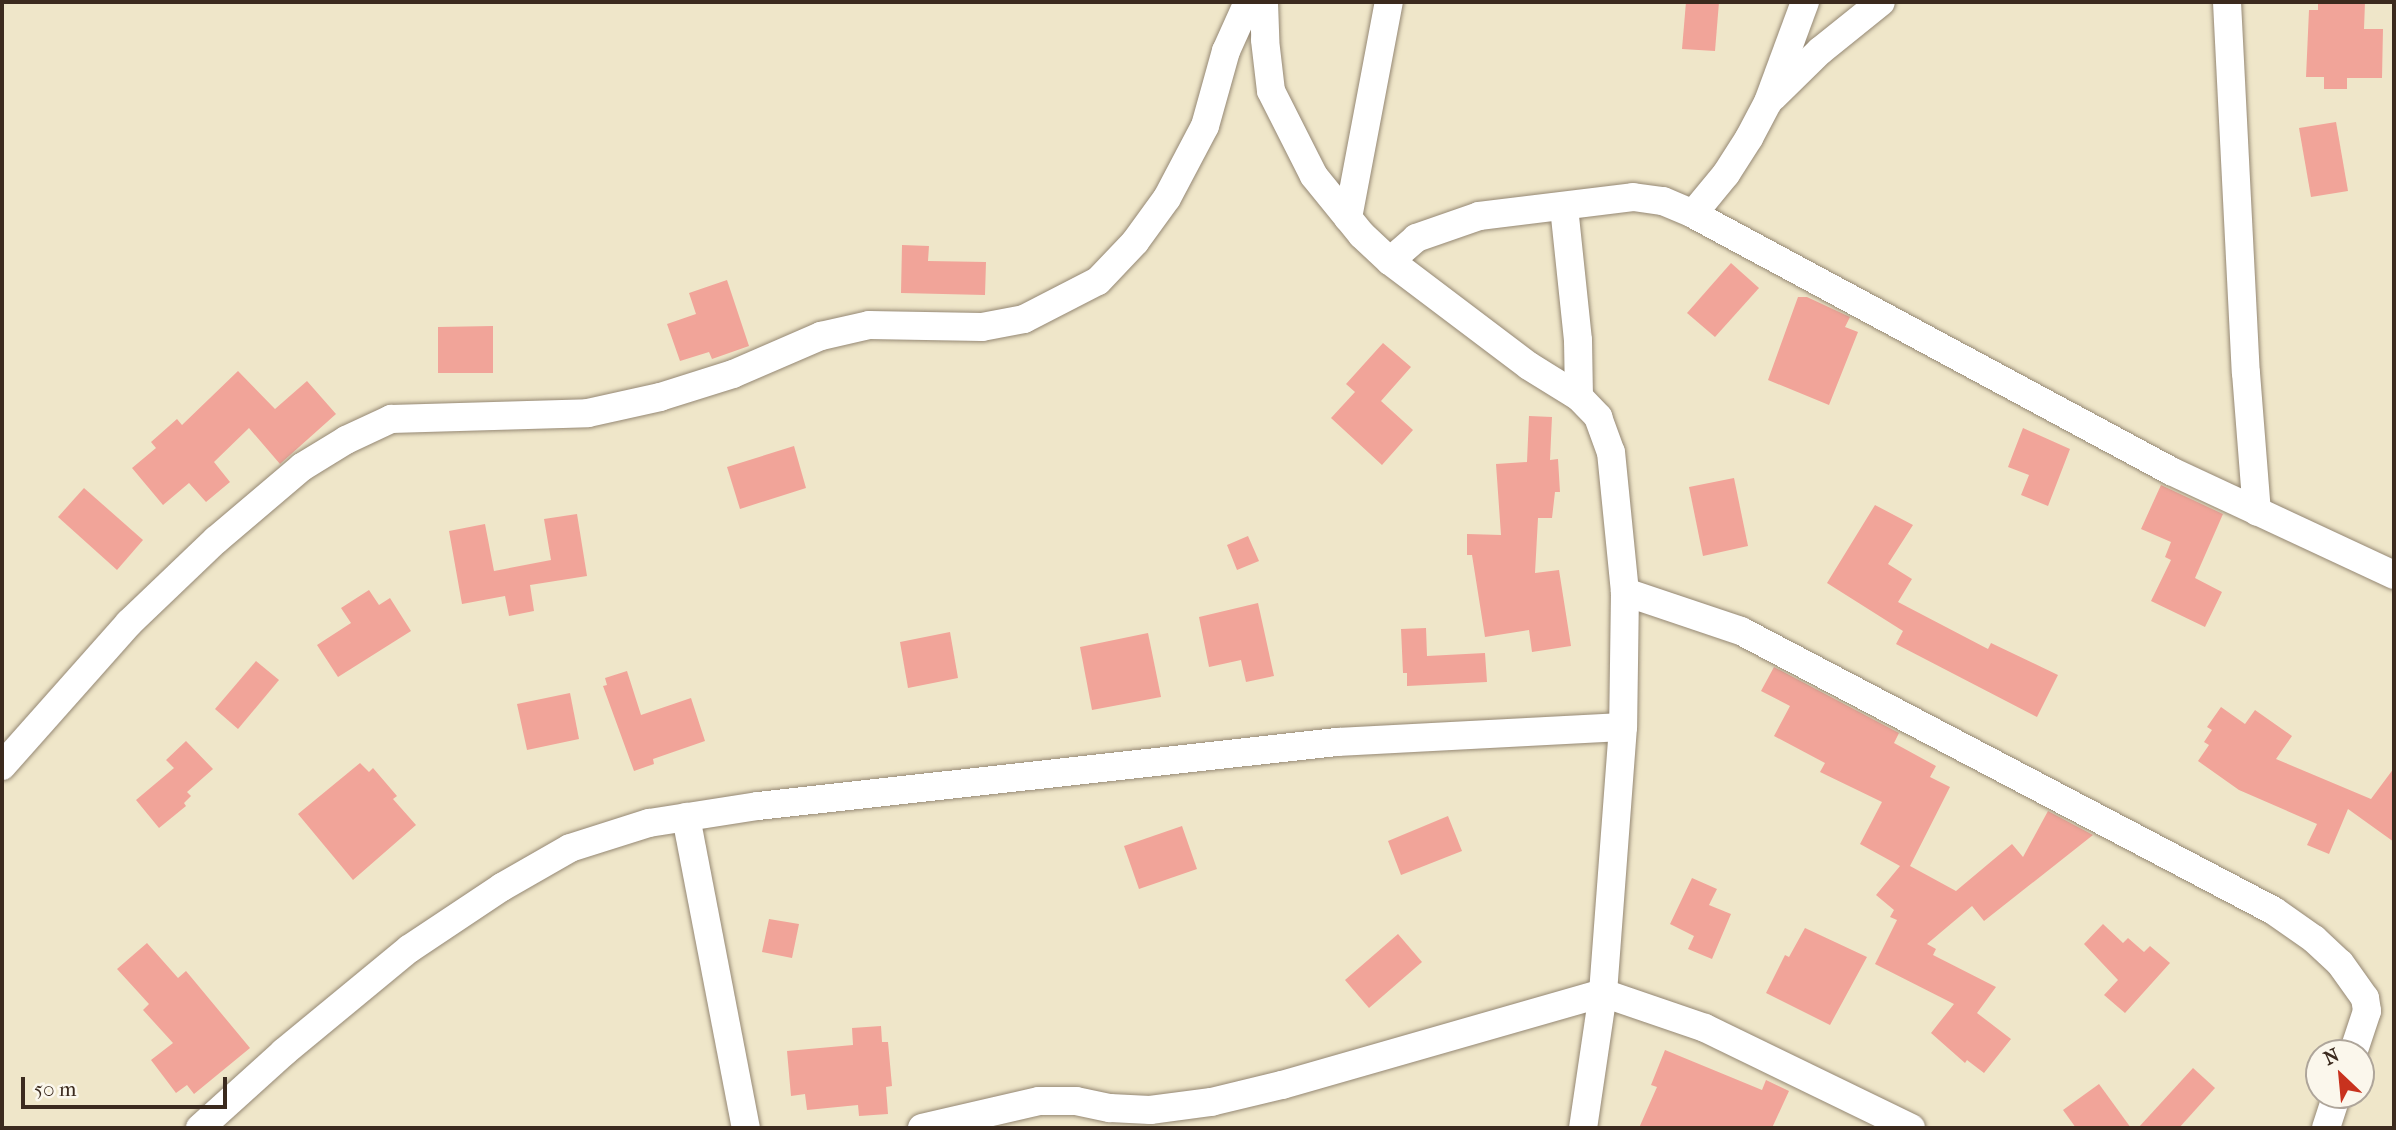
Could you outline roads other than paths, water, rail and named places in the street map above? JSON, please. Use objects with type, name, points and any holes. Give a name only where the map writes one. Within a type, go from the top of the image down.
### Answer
[{"type":"street","points":[[2,766],[129,623],[216,540],[302,467],[391,419],[530,417],[587,413],[660,397],[709,382],[821,336],[869,325],[982,327],[1024,319],[1098,281],[1135,242],[1167,198],[1205,127],[1226,51],[1248,2]]},
{"type":"street","points":[[1264,2],[1271,91],[1314,177],[1348,218],[1390,261],[1529,366],[1579,397],[1598,417],[1611,452],[1625,592],[1623,727],[1603,993],[1583,1128]]},
{"type":"street","points":[[1348,218],[1388,2]]},
{"type":"street","points":[[1693,214],[1727,174],[1768,102],[1805,2]]},
{"type":"street","points":[[1768,102],[1820,51],[1881,2]]},
{"type":"street","points":[[2227,2],[2246,373],[2257,512]]},
{"type":"street","points":[[1390,261],[1416,238],[1479,216],[1633,197],[1663,201],[1693,214],[2171,471],[2394,575]]},
{"type":"street","points":[[1564,207],[1578,340],[1579,397]]},
{"type":"street","points":[[1625,592],[1741,631],[2274,911],[2314,939],[2340,963],[2365,998],[2367,1011],[2358,1039]]},
{"type":"street","points":[[200,1128],[284,1052],[410,949],[502,887],[570,848],[649,823],[758,806],[1337,743],[1623,727]]},
{"type":"street","points":[[686,817],[746,1128]]},
{"type":"street","points":[[922,1128],[1039,1101],[1076,1101],[1110,1108],[1150,1110],[1212,1102],[1282,1085],[1603,993],[1704,1028],[1912,1128]]},
{"type":"street","points":[[2326,1128],[2332,1109]]}]
